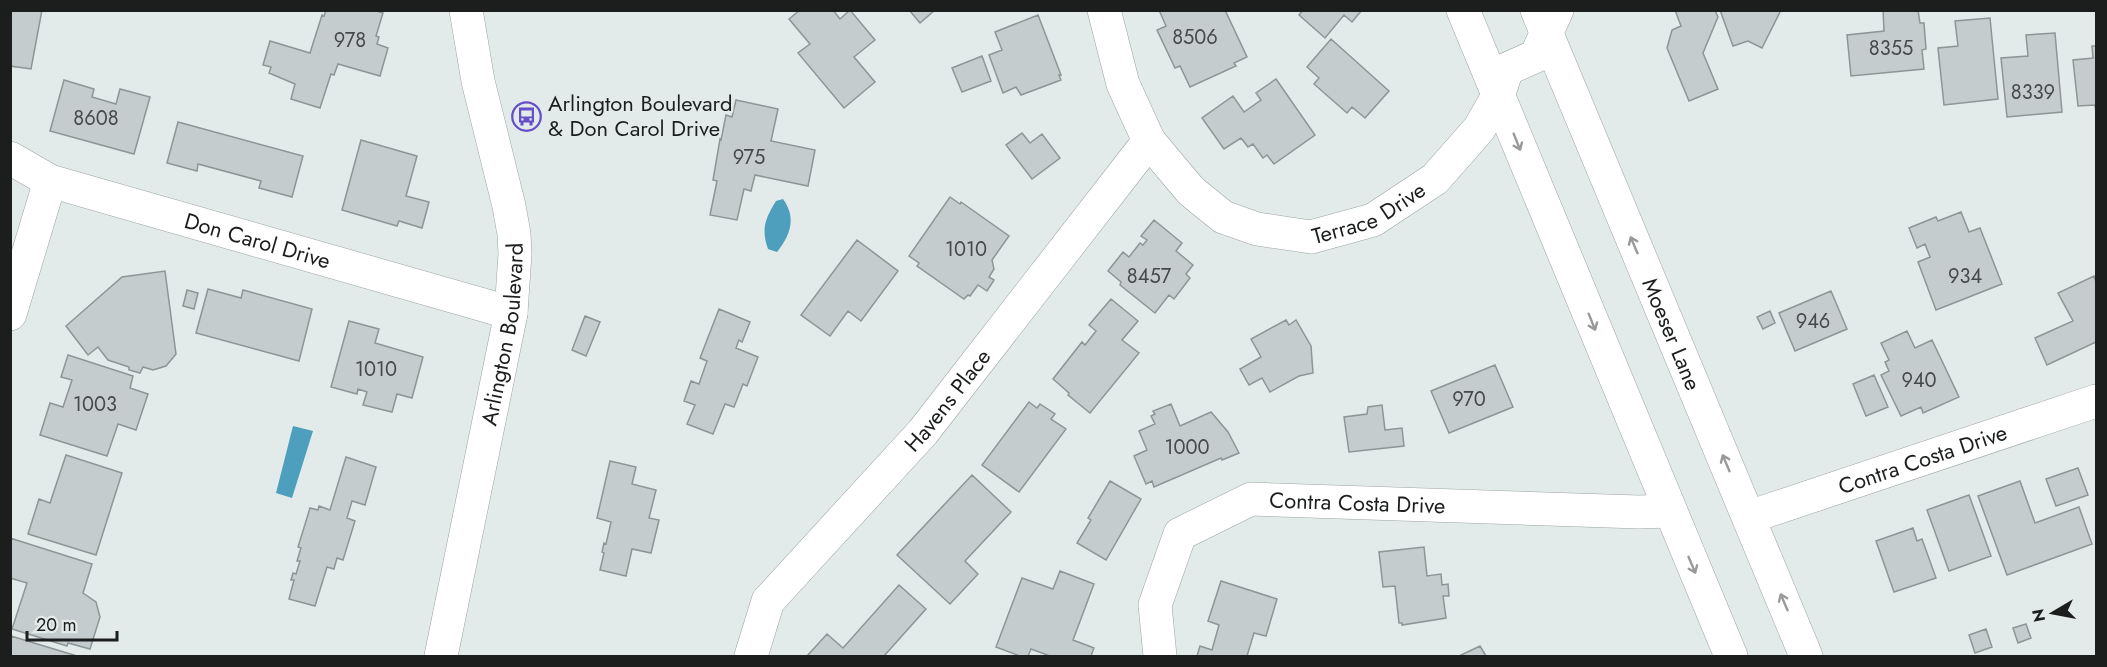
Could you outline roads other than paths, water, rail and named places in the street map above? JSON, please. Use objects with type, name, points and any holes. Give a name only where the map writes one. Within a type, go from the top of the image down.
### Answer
[{"type":"street","name":"Arlington Boulevard","points":[[441,657],[511,313],[515,254],[514,234],[503,179],[478,81],[466,10]]},
{"type":"street","name":"Terrace Drive","points":[[1104,10],[1123,84],[1149,141],[1191,191],[1223,217],[1257,229],[1311,237],[1373,220],[1435,179],[1479,129],[1498,96],[1507,69],[1536,56],[1547,18]]},
{"type":"street","points":[[1463,10],[1731,657]]},
{"type":"street","name":"Moeser Lane","points":[[1547,18],[1806,657]]},
{"type":"street","name":"Havens Place","points":[[751,657],[768,601],[923,432],[1149,141]]},
{"type":"street","name":"Don Carol Drive","points":[[10,158],[50,181],[511,313]]},
{"type":"street","points":[[10,314],[50,181]]},
{"type":"street","name":"Contra Costa Drive","points":[[1749,517],[2097,401]]},
{"type":"street","name":"Contra Costa Drive","points":[[1160,657],[1155,605],[1180,534],[1251,499],[1639,512],[1670,510]]},
{"type":"water","points":[[783,199],[791,220],[785,240],[777,252],[768,249],[765,230],[769,213],[776,201]]},
{"type":"water","points":[[293,426],[313,431],[292,498],[276,493]]},
{"type":"place","name":"Arlington Boulevard & Don Carol Drive","points":[[527,116]]}]
